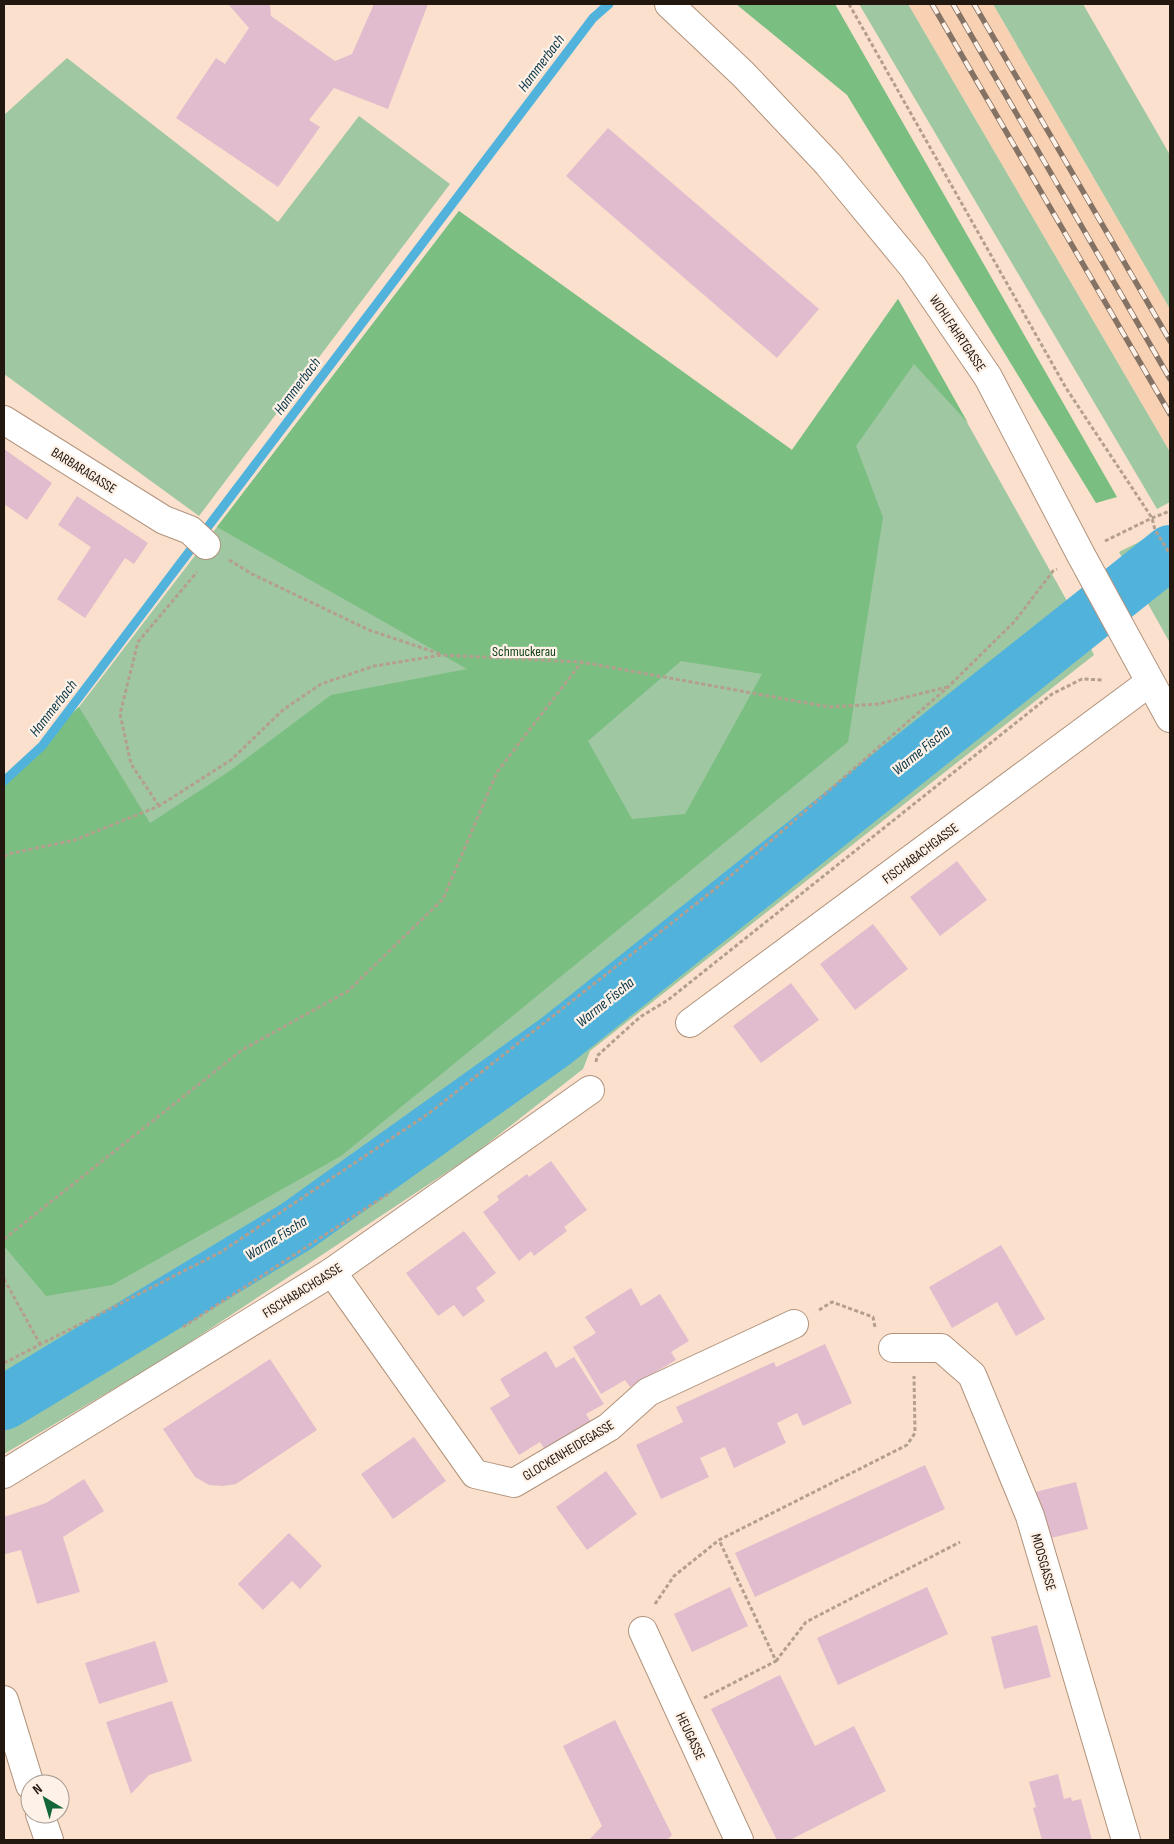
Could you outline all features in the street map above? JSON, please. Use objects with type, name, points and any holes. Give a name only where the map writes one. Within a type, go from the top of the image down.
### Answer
[{"type":"street","name":"WOHLFAHRTGASSE","points":[[669,4],[743,74],[828,164],[913,267],[988,378],[1085,563],[1170,718]]},
{"type":"street","name":"BARBARAGASSE","points":[[4,420],[164,520],[204,542]]},
{"type":"street","name":"FISCHABACHGASSE","points":[[690,1024],[1150,682]]},
{"type":"street","name":"FISCHABACHGASSE","points":[[4,1474],[332,1272],[590,1090]]},
{"type":"street","name":"GLOCKENHEIDEGASSE","points":[[332,1272],[475,1474],[514,1483],[609,1427],[648,1392],[794,1324]]},
{"type":"street","name":"MOOSGASSE","points":[[903,1348],[942,1348],[972,1375],[1030,1516],[1126,1840]]},
{"type":"street","name":"HEUGASSE","points":[[643,1631],[739,1840]]},
{"type":"street","points":[[4,1700],[27,1774]]},
{"type":"street","points":[[43,1824],[49,1840]]},
{"type":"path","points":[[849,4],[1066,388],[1152,518],[1155,530],[1170,554]]},
{"type":"path","points":[[1085,563],[1152,518],[1170,511]]},
{"type":"path","points":[[159,806],[131,764],[120,714],[138,642],[204,542],[252,574],[369,630],[442,655]]},
{"type":"path","points":[[4,1363],[221,1252],[428,1114],[720,885],[948,687],[1015,621],[1053,571]]},
{"type":"path","points":[[4,857],[8,854],[75,840],[159,806],[231,760],[284,709],[320,684],[374,666],[442,655],[581,662],[829,706],[879,704],[948,687]]},
{"type":"path","points":[[4,1238],[242,1050],[348,991],[443,899],[497,772],[581,662]]},
{"type":"path","points":[[590,1090],[597,1056],[640,1017],[668,1000],[1052,694],[1082,679],[1150,682]]},
{"type":"path","points":[[178,1330],[393,1190]]},
{"type":"path","points":[[4,1279],[40,1344]]},
{"type":"path","points":[[643,1631],[656,1601],[674,1576],[719,1540],[906,1445],[915,1433],[903,1348],[880,1346],[873,1317],[832,1302],[794,1324]]},
{"type":"path","points":[[719,1540],[776,1661]]},
{"type":"path","points":[[680,1711],[776,1661],[806,1622],[960,1542]]},
{"type":"shaded area","points":[[908,4],[993,4],[1170,309],[1170,452]]},
{"type":"green space","points":[[736,4],[835,4],[1117,497],[1096,503],[847,95]]},
{"type":"green space","points":[[859,4],[908,4],[1170,452],[1170,502],[1157,509]]},
{"type":"green space","points":[[993,4],[1083,4],[1170,155],[1170,309]]},
{"type":"green space","points":[[67,58],[278,222],[359,116],[450,184],[199,516],[4,374],[4,115]]},
{"type":"green space","name":"Schmuckerau","points":[[459,211],[792,450],[898,299],[1076,617],[1094,655],[590,1051],[583,1069],[473,1155],[169,1356],[4,1454],[4,776],[79,707]]},
{"type":"green space","name":"Schmuckerau","points":[[459,211],[792,450],[898,299],[968,423],[914,364],[856,446],[883,517],[848,742],[341,1156],[112,1285],[46,1296],[4,1246],[4,776],[79,707],[150,823],[227,773],[331,695],[467,669],[217,527]],"holes":[[[681,661],[762,674],[685,814],[632,819],[588,741]]]},
{"type":"green space","points":[[1143,540],[1170,585],[1170,643],[1119,552]]},
{"type":"building","points":[[228,4],[270,4],[271,16],[335,61],[352,54],[374,4],[428,4],[388,109],[334,88],[309,120],[320,127],[278,187],[176,118],[216,58],[225,64],[249,28]]},
{"type":"building","points":[[608,128],[819,309],[777,358],[566,176]]},
{"type":"building","points":[[4,449],[52,483],[27,520],[4,504]]},
{"type":"building","points":[[77,496],[148,543],[134,564],[125,558],[85,618],[57,599],[91,547],[58,525]]},
{"type":"building","points":[[957,861],[987,900],[940,936],[910,897]]},
{"type":"building","points":[[873,924],[908,969],[855,1010],[820,964]]},
{"type":"building","points":[[791,983],[819,1020],[761,1063],[733,1026]]},
{"type":"building","points":[[551,1161],[587,1210],[564,1227],[567,1231],[534,1256],[531,1251],[519,1261],[483,1212],[499,1200],[497,1196],[527,1174],[529,1177]]},
{"type":"building","points":[[464,1231],[496,1273],[476,1288],[485,1301],[463,1317],[454,1305],[438,1316],[406,1273]]},
{"type":"building","points":[[1001,1245],[1045,1319],[1016,1336],[997,1302],[952,1328],[929,1287]]},
{"type":"building","points":[[631,1288],[641,1306],[660,1294],[689,1341],[671,1352],[676,1360],[630,1387],[625,1380],[601,1394],[573,1347],[596,1333],[585,1317]]},
{"type":"building","points":[[825,1344],[852,1403],[803,1426],[797,1413],[777,1423],[786,1443],[734,1468],[725,1447],[700,1458],[709,1477],[661,1499],[636,1445],[683,1422],[676,1407],[774,1362],[776,1367]]},
{"type":"building","points":[[546,1351],[556,1368],[574,1357],[604,1404],[586,1414],[591,1422],[545,1450],[540,1442],[519,1455],[490,1408],[510,1396],[500,1379]]},
{"type":"building","points":[[270,1359],[317,1430],[236,1484],[223,1486],[209,1485],[195,1477],[163,1429]]},
{"type":"building","points":[[414,1437],[446,1481],[393,1519],[361,1474]]},
{"type":"building","points":[[925,1465],[945,1509],[755,1597],[735,1553]]},
{"type":"building","points":[[606,1471],[637,1514],[587,1550],[556,1507]]},
{"type":"building","points":[[84,1479],[104,1511],[63,1537],[80,1592],[37,1604],[21,1550],[5,1554],[4,1517],[46,1503]]},
{"type":"building","points":[[1076,1482],[1088,1529],[1047,1539],[1035,1492]]},
{"type":"building","points":[[289,1533],[322,1566],[300,1589],[292,1581],[263,1610],[238,1584]]},
{"type":"building","points":[[730,1587],[748,1626],[692,1652],[674,1614]]},
{"type":"building","points":[[927,1587],[948,1634],[838,1685],[817,1638]]},
{"type":"building","points":[[1037,1625],[1051,1677],[1004,1689],[991,1637]]},
{"type":"building","points":[[155,1641],[168,1682],[99,1704],[85,1663]]},
{"type":"building","points":[[780,1675],[815,1746],[854,1726],[886,1791],[790,1840],[777,1840],[711,1709]]},
{"type":"building","points":[[172,1701],[192,1761],[149,1775],[131,1794],[106,1722]]},
{"type":"building","points":[[615,1720],[672,1835],[667,1840],[589,1840],[602,1826],[563,1746]]},
{"type":"building","points":[[1058,1774],[1064,1799],[1071,1797],[1072,1801],[1081,1799],[1092,1840],[1042,1840],[1033,1808],[1036,1807],[1029,1782]]},
{"type":"waterway","name":"Hammerbach","points":[[4,781],[42,746],[593,18],[609,4]]},
{"type":"waterway","name":"Warme Fischa","points":[[4,1403],[297,1226],[556,1041],[1170,552]]},
{"type":"railway","points":[[932,4],[1170,414]]},
{"type":"railway","points":[[953,4],[1170,379]]},
{"type":"railway","points":[[974,4],[1170,341]]}]
